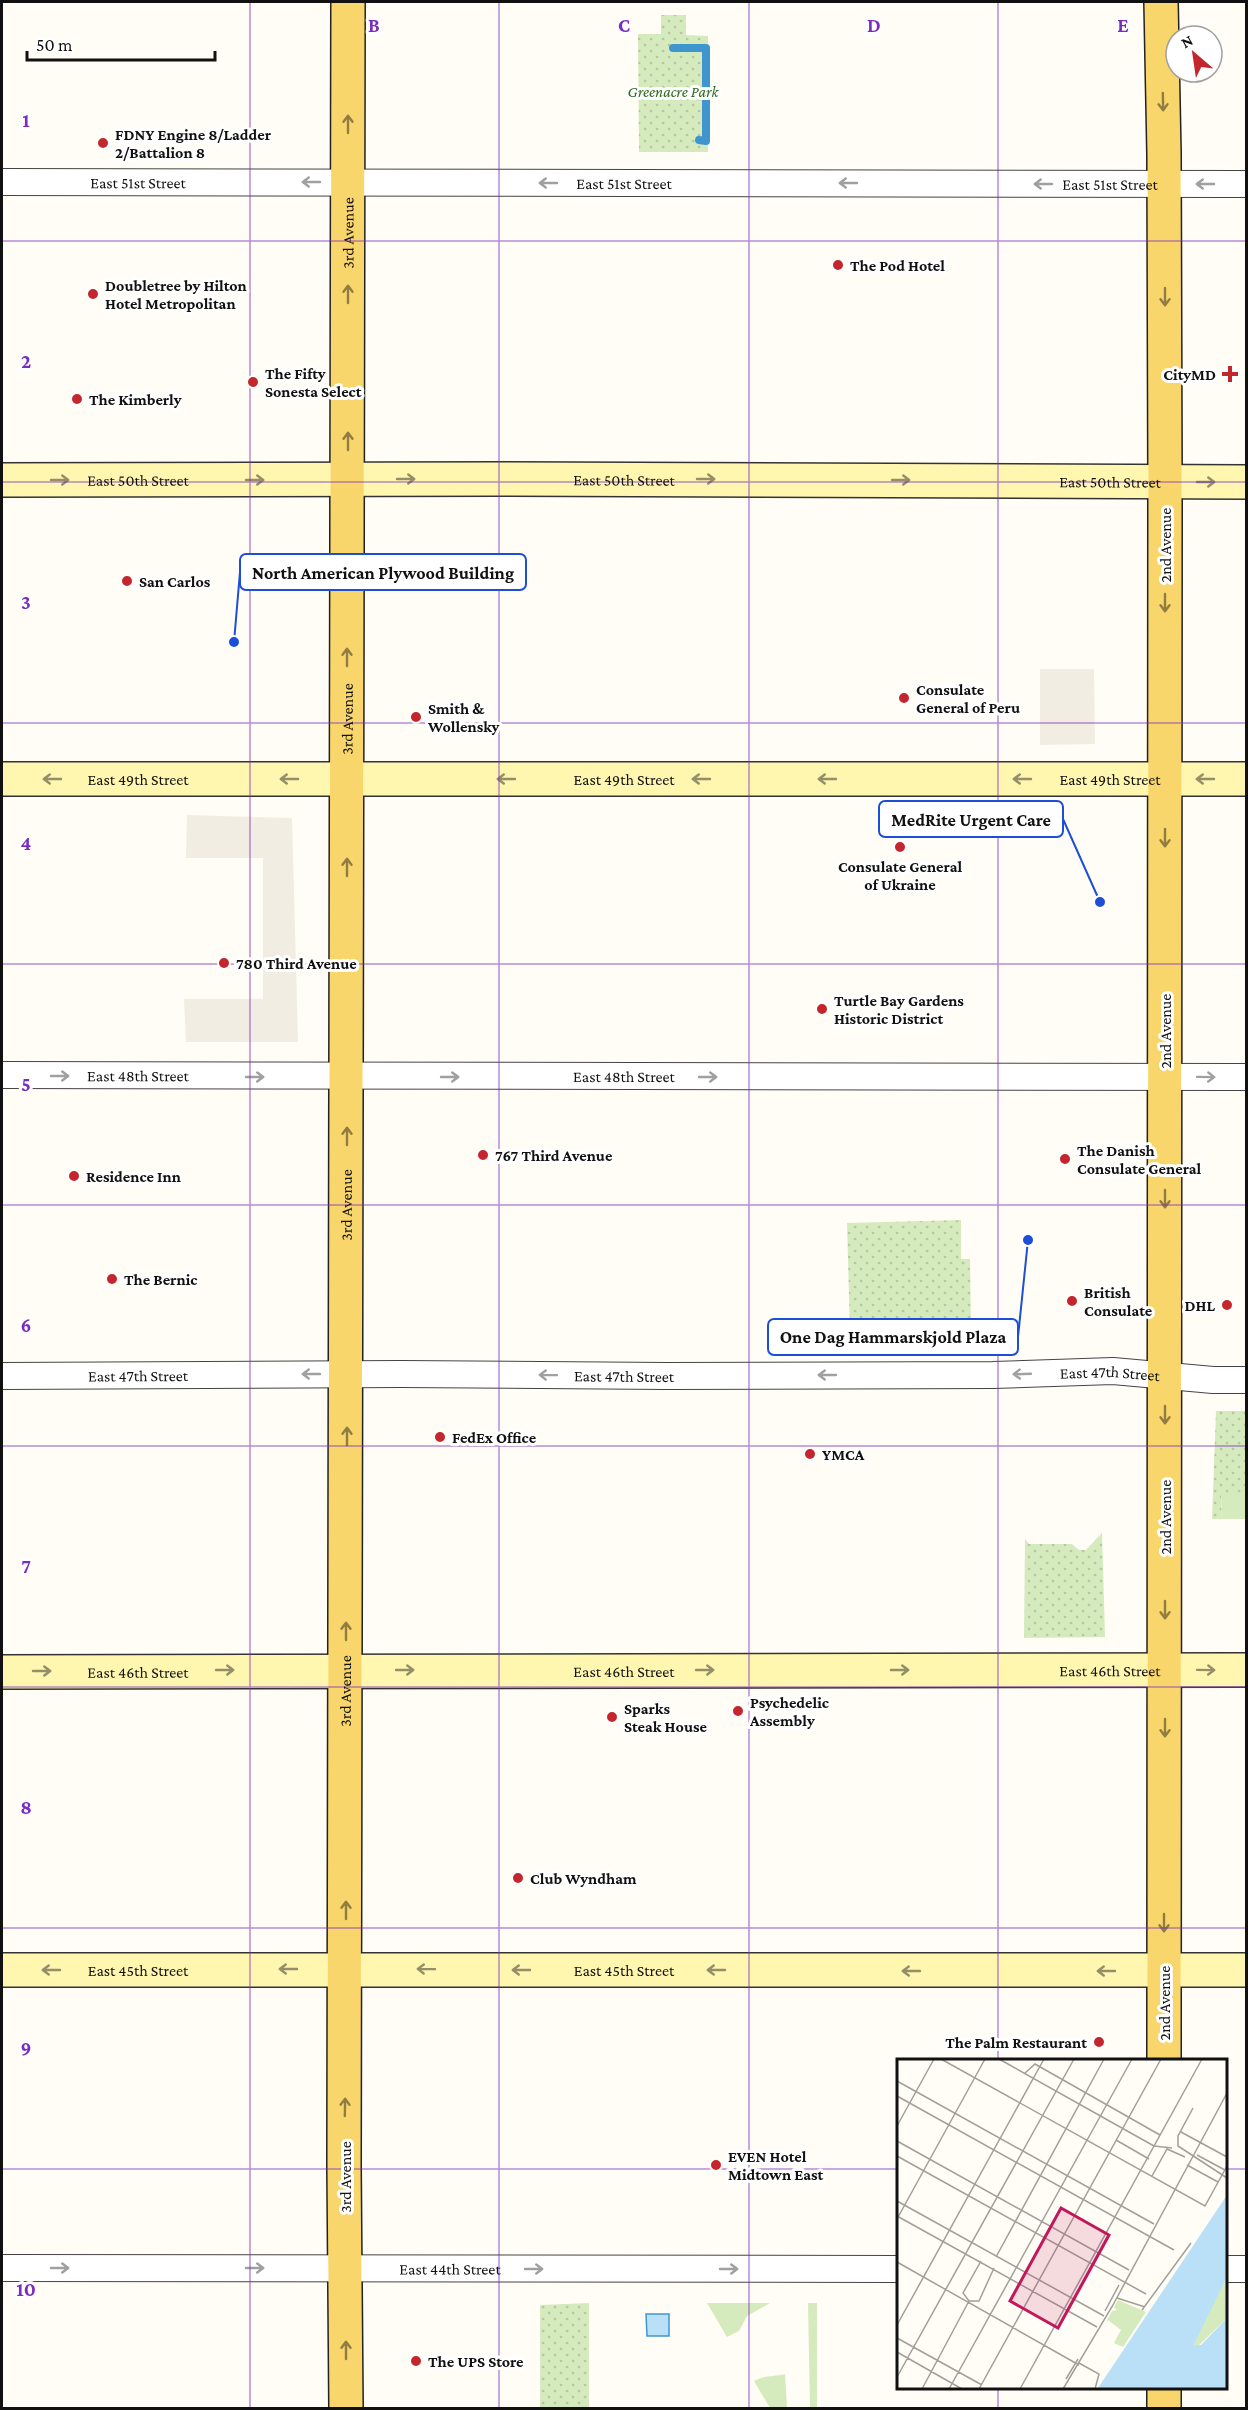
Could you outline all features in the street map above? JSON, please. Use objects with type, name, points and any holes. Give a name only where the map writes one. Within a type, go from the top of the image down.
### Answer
[{"type":"main road","name":"3rd Avenue","points":[[346,2409],[344,2166],[348,2]]},
{"type":"main road","name":"2nd Avenue","points":[[1161,2],[1164,183],[1166,1077],[1164,2059]]},
{"type":"main road","name":"East 50th Street","points":[[2,480],[1246,482]]},
{"type":"main road","name":"East 49th Street","points":[[2,779],[1246,779]]},
{"type":"main road","name":"East 46th Street","points":[[2,1672],[1246,1670]]},
{"type":"main road","name":"East 45th Street","points":[[2,1970],[1246,1970]]},
{"type":"main road","points":[[1164,2389],[1164,2409]]},
{"type":"street","name":"East 51st Street","points":[[2,182],[1246,184]]},
{"type":"street","name":"East 48th Street","points":[[2,1075],[1246,1077]]},
{"type":"street","name":"East 47th Street","points":[[2,1376],[981,1375],[1113,1371],[1213,1380],[1246,1380]]},
{"type":"street","name":"East 44th Street","points":[[2,2268],[897,2269]]},
{"type":"street","points":[[1227,2269],[1246,2269]]},
{"type":"green space","name":"Greenacre Park","points":[[661,15],[686,15],[686,35],[708,36],[708,152],[639,152],[638,34],[661,34]]},
{"type":"green space","points":[[961,1220],[961,1259],[970,1259],[971,1329],[850,1330],[847,1223]]},
{"type":"green space","points":[[1216,1411],[1246,1411],[1246,1494],[1221,1494],[1222,1519],[1212,1519]]},
{"type":"green space","points":[[1221,1494],[1246,1494],[1246,1519],[1222,1519]]},
{"type":"green space","points":[[1102,1533],[1105,1637],[1024,1638],[1025,1539],[1029,1544],[1072,1544],[1079,1550],[1086,1550]]},
{"type":"green space","points":[[589,2303],[589,2408],[540,2408],[540,2305]]},
{"type":"green space","points":[[707,2303],[770,2303],[747,2316],[739,2331],[727,2337]]},
{"type":"green space","points":[[808,2303],[817,2303],[817,2408],[810,2408]]},
{"type":"green space","points":[[785,2374],[787,2408],[770,2408],[754,2381]]},
{"type":"shaded area","points":[[1040,669],[1094,669],[1095,744],[1040,745]]},
{"type":"shaded area","points":[[187,815],[292,818],[298,1042],[186,1042],[184,999],[263,999],[263,858],[186,858]]},
{"type":"water","points":[[646,2314],[669,2314],[669,2336],[647,2336]]},
{"type":"waterway","points":[[673,48],[706,48],[706,141],[699,140]]},
{"type":"place","name":"FDNY Engine 8/Ladder 2/Battalion 8","points":[[103,143]]},
{"type":"place","name":"The Pod Hotel","points":[[838,265]]},
{"type":"place","name":"Doubletree by Hilton Hotel Metropolitan","points":[[93,294]]},
{"type":"place","name":"CityMD","points":[[1230,374]]},
{"type":"place","name":"The Fifty Sonesta Select","points":[[253,382]]},
{"type":"place","name":"The Kimberly","points":[[77,399]]},
{"type":"place","name":"San Carlos","points":[[127,581]]},
{"type":"place","name":"North American Plywood Building","points":[[234,642]]},
{"type":"place","name":"Consulate General of Peru","points":[[904,698]]},
{"type":"place","name":"Smith & Wollensky","points":[[416,717]]},
{"type":"place","name":"Consulate General of Ukraine","points":[[900,847]]},
{"type":"place","name":"MedRite Urgent Care","points":[[1100,902]]},
{"type":"place","name":"780 Third Avenue","points":[[224,963]]},
{"type":"place","name":"Turtle Bay Gardens Historic District","points":[[822,1009]]},
{"type":"place","name":"767 Third Avenue","points":[[483,1155]]},
{"type":"place","name":"The Danish Consulate General","points":[[1065,1159]]},
{"type":"place","name":"Residence Inn","points":[[74,1176]]},
{"type":"place","name":"One Dag Hammarskjold Plaza","points":[[1028,1240]]},
{"type":"place","name":"The Bernic","points":[[112,1279]]},
{"type":"place","name":"British Consulate","points":[[1072,1301]]},
{"type":"place","name":"DHL","points":[[1227,1305]]},
{"type":"place","name":"FedEx Office","points":[[440,1437]]},
{"type":"place","name":"YMCA","points":[[810,1454]]},
{"type":"place","name":"Psychedelic Assembly","points":[[738,1711]]},
{"type":"place","name":"Sparks Steak House","points":[[612,1717]]},
{"type":"place","name":"Club Wyndham","points":[[518,1878]]},
{"type":"place","name":"The Palm Restaurant","points":[[1099,2042]]},
{"type":"place","name":"EVEN Hotel Midtown East","points":[[716,2165]]},
{"type":"place","name":"The UPS Store","points":[[416,2361]]}]
